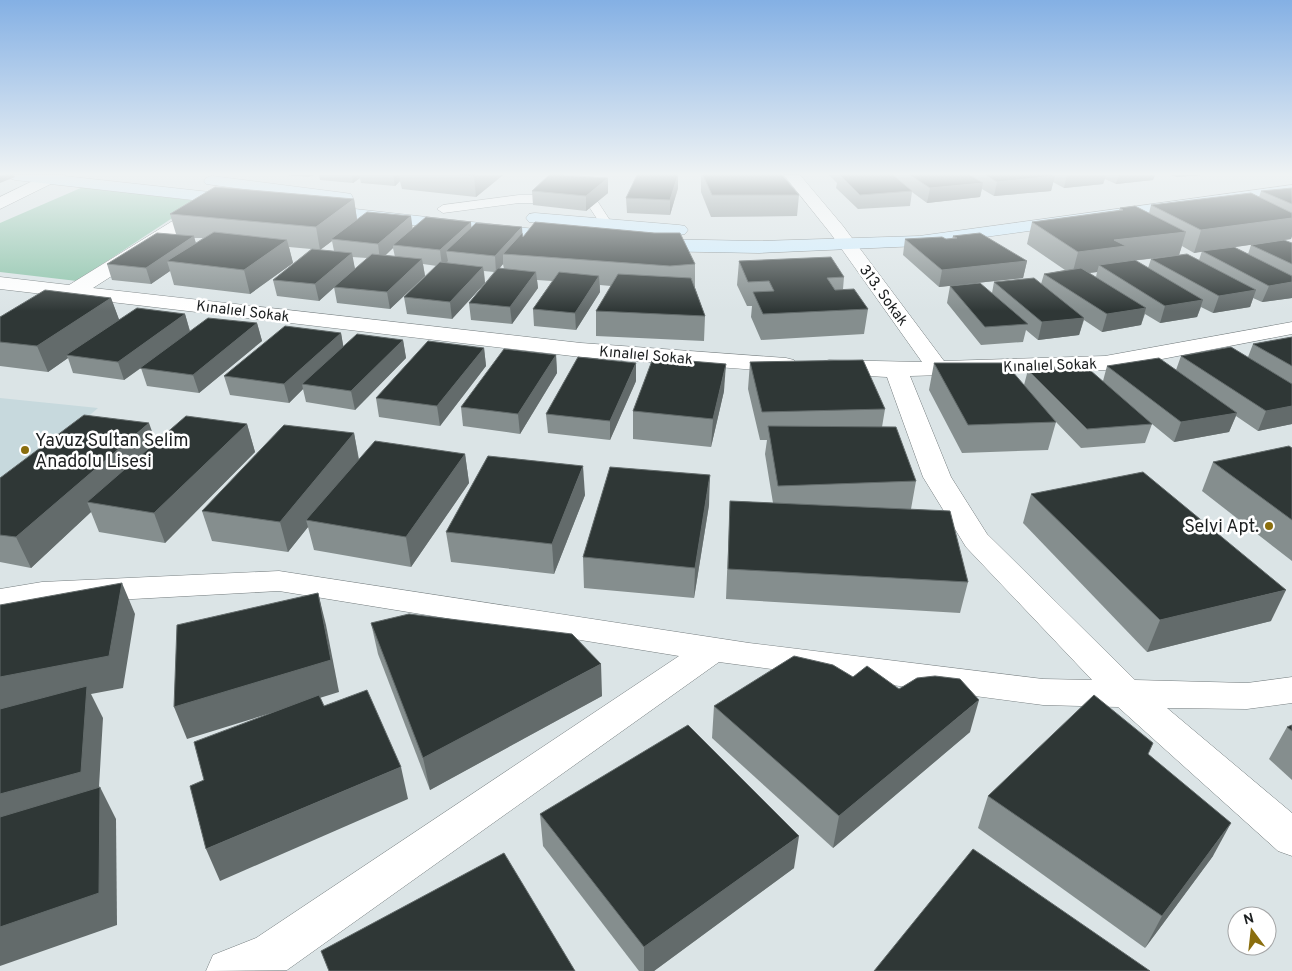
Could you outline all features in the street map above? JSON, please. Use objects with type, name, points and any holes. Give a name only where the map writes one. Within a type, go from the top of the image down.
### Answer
[{"type":"main road","points":[[417,220],[582,239]]},
{"type":"main road","points":[[515,220],[606,236],[681,230],[740,230]]},
{"type":"main road","points":[[769,230],[842,238],[919,241],[1070,220]]},
{"type":"main road","points":[[630,244],[759,247],[842,238],[901,225]]},
{"type":"street","points":[[72,292],[186,220]]},
{"type":"street","name":"313. Sokak","points":[[828,220],[938,369]]},
{"type":"street","name":"Kınalıel Sokak","points":[[0,283],[581,350],[744,363],[896,370],[1105,363],[1292,328]]},
{"type":"street","points":[[896,370],[937,477],[976,540],[1126,693],[1292,838]]},
{"type":"street","points":[[0,600],[42,593],[279,581],[714,649],[1043,692],[1247,696],[1292,690]]},
{"type":"street","points":[[229,971],[271,954],[714,649]]},
{"type":"lane","points":[[600,220],[606,236]]},
{"type":"shaded area","name":"Yavuz Sultan Selim Anadolu Lisesi","points":[[0,398],[98,408],[0,492]]},
{"type":"green space","points":[[6,220],[169,220],[77,281],[0,272],[0,223]]},
{"type":"building","points":[[241,220],[325,220],[316,227]]},
{"type":"building","points":[[356,220],[406,220],[378,244],[331,239]]},
{"type":"building","points":[[422,220],[471,222],[440,250],[393,245]]},
{"type":"building","points":[[1045,220],[1163,220],[1186,232],[1114,240],[1126,246],[1078,252],[1032,222]]},
{"type":"building","points":[[1182,220],[1274,220],[1201,230]]},
{"type":"building","points":[[535,222],[654,233],[680,233],[695,264],[670,266],[503,254],[522,233],[523,237]]},
{"type":"building","points":[[476,223],[522,227],[495,256],[446,251]]},
{"type":"building","points":[[214,232],[287,240],[244,270],[167,261]]},
{"type":"building","points":[[157,233],[194,236],[146,268],[107,264]]},
{"type":"building","points":[[980,233],[1027,261],[942,270],[905,239],[942,237],[946,239],[957,238],[953,236]]},
{"type":"building","points":[[1284,240],[1292,243],[1292,264],[1251,245]]},
{"type":"building","points":[[1234,247],[1292,276],[1292,282],[1269,286],[1202,251]]},
{"type":"building","points":[[312,249],[352,253],[315,284],[273,280]]},
{"type":"building","points":[[372,254],[422,259],[387,292],[334,287]]},
{"type":"building","points":[[1187,254],[1256,290],[1219,296],[1151,259]]},
{"type":"building","points":[[831,257],[844,277],[827,278],[835,290],[854,289],[868,309],[763,314],[753,292],[774,291],[769,281],[748,282],[739,261]]},
{"type":"building","points":[[1135,260],[1203,300],[1165,306],[1099,265]]},
{"type":"building","points":[[440,262],[483,267],[450,302],[404,297]]},
{"type":"building","points":[[498,268],[536,272],[510,307],[469,303]]},
{"type":"building","points":[[1081,268],[1146,308],[1107,314],[1044,274]]},
{"type":"building","points":[[559,272],[599,276],[575,313],[533,309]]},
{"type":"building","points":[[618,274],[691,278],[705,316],[596,311]]},
{"type":"building","points":[[1034,278],[1084,318],[1042,322],[994,282]]},
{"type":"building","points":[[980,283],[1028,324],[985,327],[950,286]]},
{"type":"building","points":[[45,290],[111,298],[37,346],[0,342],[0,317]]},
{"type":"building","points":[[137,308],[185,314],[118,362],[66,355]]},
{"type":"building","points":[[208,318],[257,323],[193,375],[140,368]]},
{"type":"building","points":[[285,326],[341,333],[284,384],[224,376]]},
{"type":"building","points":[[357,334],[403,340],[351,391],[302,384]]},
{"type":"building","points":[[1292,337],[1292,366],[1253,344]]},
{"type":"building","points":[[428,341],[484,348],[437,406],[376,398]]},
{"type":"building","points":[[1231,347],[1292,384],[1292,406],[1266,411],[1181,356]]},
{"type":"building","points":[[504,349],[556,355],[518,414],[461,407]]},
{"type":"building","points":[[578,357],[636,363],[610,421],[546,414]]},
{"type":"building","points":[[653,358],[726,364],[713,419],[633,411]]},
{"type":"building","points":[[1159,358],[1237,413],[1181,422],[1107,366]]},
{"type":"building","points":[[863,360],[885,409],[762,412],[750,362]]},
{"type":"building","points":[[934,363],[1005,363],[1056,422],[968,425]]},
{"type":"building","points":[[1083,364],[1152,424],[1087,429],[1028,370]]},
{"type":"building","points":[[84,415],[149,423],[16,537],[0,535],[0,478]]},
{"type":"building","points":[[186,416],[247,424],[154,513],[87,502]]},
{"type":"building","points":[[284,425],[354,433],[280,522],[202,511]]},
{"type":"building","points":[[768,426],[896,427],[916,481],[778,486]]},
{"type":"building","points":[[375,441],[465,454],[406,537],[306,520]]},
{"type":"building","points":[[1289,446],[1292,448],[1292,520],[1213,462]]},
{"type":"building","points":[[488,456],[583,466],[552,544],[446,532]]},
{"type":"building","points":[[610,467],[710,475],[695,568],[583,557]]},
{"type":"building","points":[[1143,472],[1286,590],[1160,620],[1031,494]]},
{"type":"building","points":[[730,501],[950,511],[968,582],[728,569]]},
{"type":"building","points":[[122,583],[109,656],[0,677],[0,605]]},
{"type":"building","points":[[318,593],[331,660],[174,707],[177,625]]},
{"type":"building","points":[[409,614],[572,634],[601,664],[423,758],[371,623]]},
{"type":"building","points":[[794,656],[833,665],[853,677],[867,666],[899,689],[917,678],[935,676],[960,679],[979,700],[839,816],[714,706]]},
{"type":"building","points":[[87,686],[81,772],[0,794],[0,709]]},
{"type":"building","points":[[367,690],[401,767],[206,849],[190,786],[204,780],[194,742],[319,695],[324,706]]},
{"type":"building","points":[[1094,695],[1153,743],[1148,754],[1231,823],[1162,916],[988,796]]},
{"type":"building","points":[[688,725],[799,836],[644,947],[540,814]]},
{"type":"building","points":[[100,787],[99,893],[0,927],[0,817]]},
{"type":"building","points":[[973,849],[1150,971],[874,971]]},
{"type":"building","points":[[504,853],[575,971],[329,971],[321,951]]},
{"type":"place","name":"Yavuz Sultan Selim Anadolu Lisesi","points":[[25,450]]},
{"type":"place","name":"Selvi Apt.","points":[[1269,526]]}]
